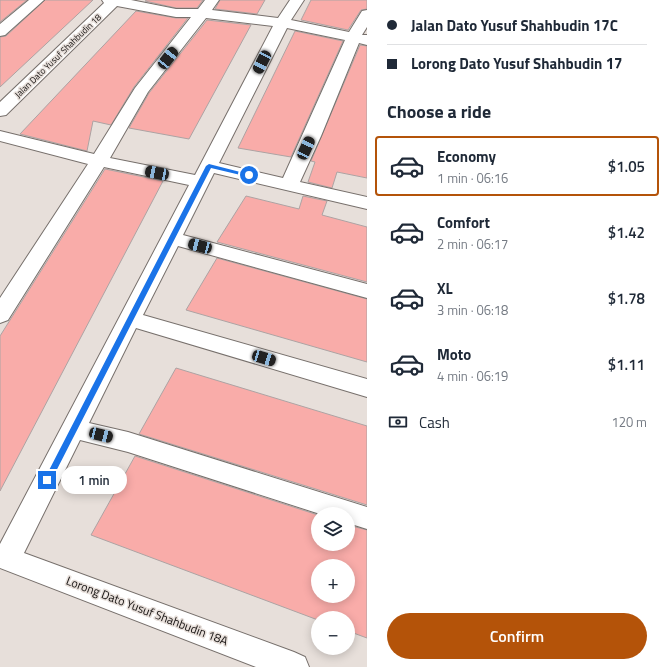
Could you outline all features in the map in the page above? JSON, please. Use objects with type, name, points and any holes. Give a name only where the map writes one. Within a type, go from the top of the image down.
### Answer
[{"type":"street","points":[[0,32],[37,0]]},
{"type":"street","points":[[113,0],[176,13],[207,6],[360,39]]},
{"type":"street","name":"Jalan Dato Yusuf Shahbudin 18","points":[[0,111],[113,0]]},
{"type":"street","points":[[4,557],[74,428],[282,23],[297,0]]},
{"type":"street","points":[[0,315],[99,161],[141,92],[207,6]]},
{"type":"street","points":[[289,185],[360,39],[367,14]]},
{"type":"street","points":[[0,136],[99,161],[289,185],[367,203]]},
{"type":"street","points":[[172,238],[367,291]]},
{"type":"street","points":[[130,319],[367,388]]},
{"type":"street","points":[[74,428],[128,442],[367,518]]},
{"type":"street","name":"Lorong Dato Yusuf Shahbudin 18A","points":[[4,557],[294,667]]},
{"type":"building","points":[[0,0],[27,0],[0,22]]},
{"type":"building","points":[[45,0],[93,0],[0,87],[0,37],[6,36]]},
{"type":"building","points":[[203,0],[197,8],[176,8],[145,1]]},
{"type":"building","points":[[220,0],[265,0],[257,14],[215,9]]},
{"type":"building","points":[[311,0],[367,0],[367,9],[361,10],[348,30],[301,20]]},
{"type":"building","points":[[136,11],[176,18],[188,18],[134,87],[111,125],[93,121],[87,151],[20,134]]},
{"type":"building","points":[[207,20],[251,25],[189,139],[129,128],[149,93]]},
{"type":"building","points":[[295,31],[343,41],[291,157],[238,148]]},
{"type":"building","points":[[360,45],[367,46],[367,178],[337,172],[332,188],[308,182],[315,162],[311,161]]},
{"type":"building","points":[[105,169],[163,181],[0,491],[0,336]]},
{"type":"building","points":[[246,196],[299,209],[303,196],[327,201],[322,215],[367,227],[367,282],[217,242]]},
{"type":"building","points":[[217,258],[367,299],[367,362],[186,310]]},
{"type":"building","points":[[176,368],[367,426],[367,505],[139,434]]},
{"type":"building","points":[[135,456],[311,513],[311,551],[355,551],[355,527],[367,530],[367,638],[355,634],[355,611],[311,611],[311,617],[91,535]]},
{"type":"route","points":[[47,480],[209,166],[249,175]]}]
